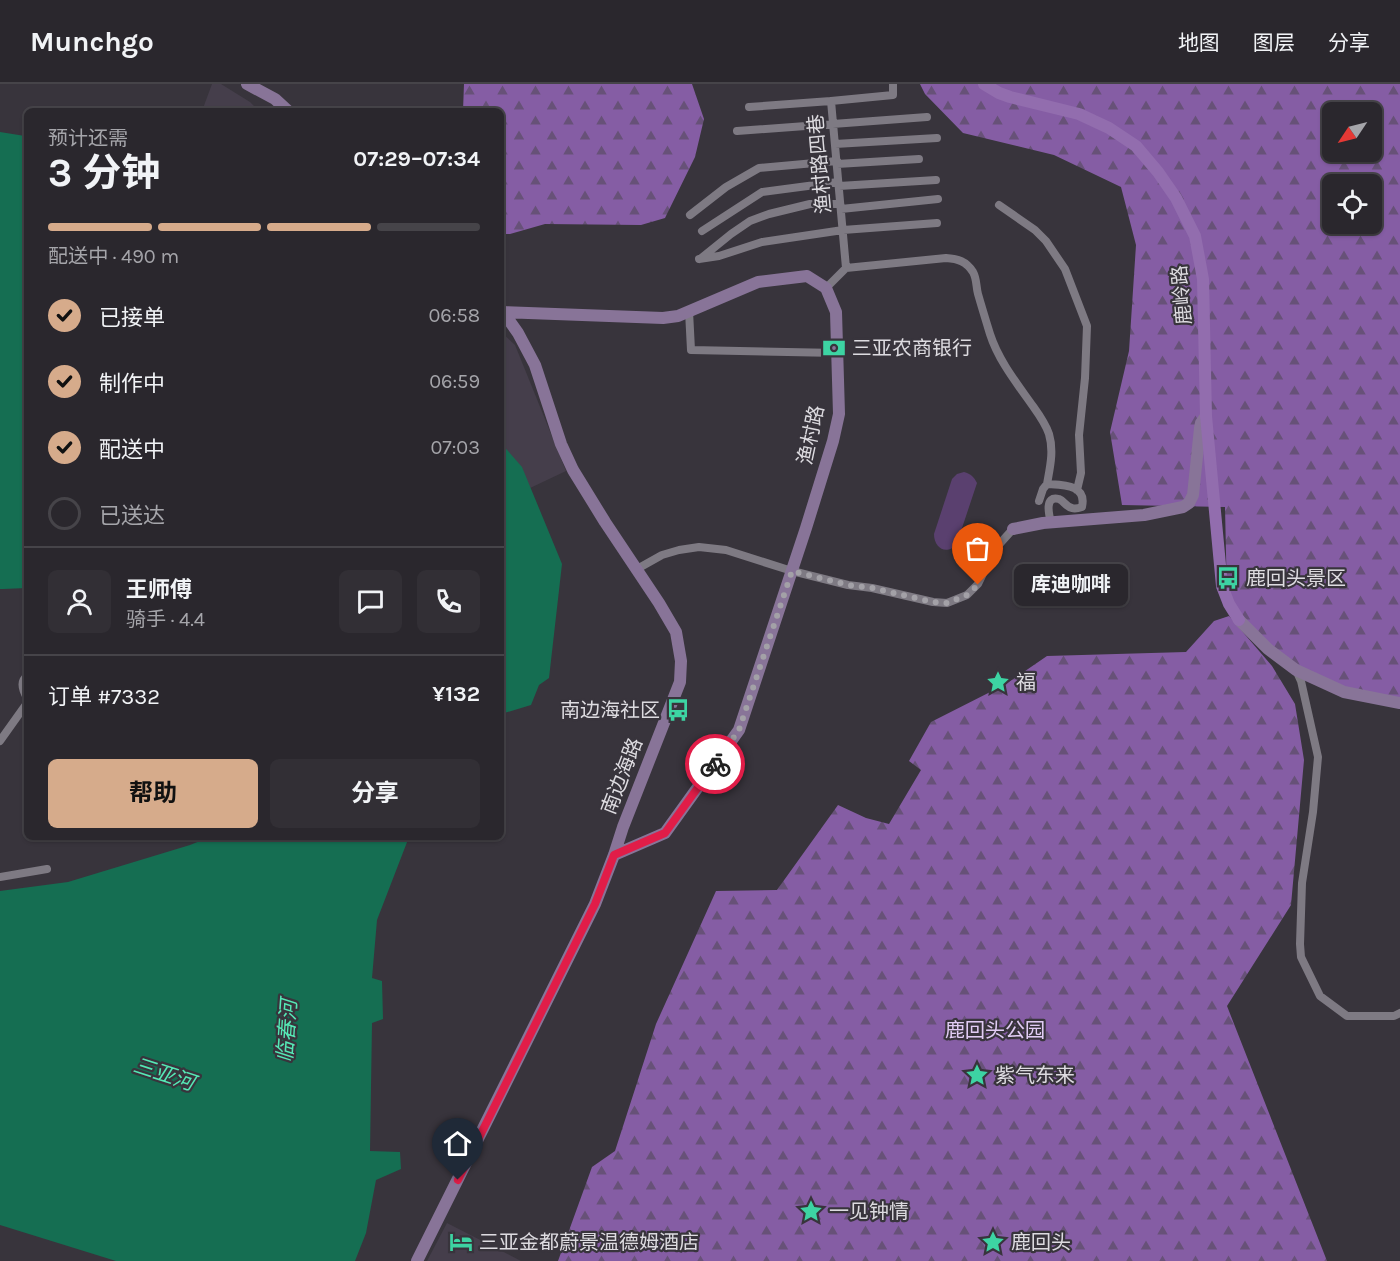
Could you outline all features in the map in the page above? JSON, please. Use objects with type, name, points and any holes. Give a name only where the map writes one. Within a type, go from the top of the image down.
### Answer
[{"type":"main road","points":[[247,84],[275,99],[285,108]]},
{"type":"main road","name":"鹿岭路","points":[[984,84],[1010,97],[1079,114],[1109,128],[1136,146],[1176,198],[1195,236],[1203,279],[1206,416],[1222,586],[1239,620],[1268,649],[1296,670]]},
{"type":"main road","points":[[504,311],[663,318],[678,316],[758,282],[807,276],[826,288]]},
{"type":"main road","name":"渔村路","points":[[614,855],[665,833],[739,730],[833,441],[838,414],[838,353],[836,312],[826,288]]},
{"type":"main road","name":"南边海路","points":[[417,1261],[595,904],[680,682],[681,661],[676,632],[573,470],[561,444],[535,365],[518,333],[504,314]]},
{"type":"main road","points":[[1013,529],[1051,523],[1144,515],[1183,507],[1193,495],[1200,428],[1206,416]]},
{"type":"main road","points":[[1296,670],[1344,692],[1400,703]]},
{"type":"street","name":"渔村路四巷","points":[[846,268],[831,101],[893,95],[893,84]]},
{"type":"street","points":[[749,106],[831,101]]},
{"type":"street","points":[[737,131],[927,117]]},
{"type":"street","points":[[835,144],[937,138]]},
{"type":"street","points":[[690,215],[726,187],[759,168],[919,159]]},
{"type":"street","points":[[702,231],[762,192],[838,184],[936,180]]},
{"type":"street","points":[[937,223],[843,230],[762,242],[719,256],[699,259],[750,221],[769,214],[810,204],[840,207],[938,199]]},
{"type":"street","points":[[999,205],[1035,230],[1046,241],[1065,269],[1087,326],[1085,378],[1079,435],[1081,473],[1077,490]]},
{"type":"street","points":[[826,288],[846,268],[946,258],[964,262],[976,279],[991,336],[1002,361],[1042,419],[1048,432],[1052,459],[1047,484],[1039,501]]},
{"type":"street","points":[[689,311],[691,350],[838,353]]},
{"type":"street","points":[[1047,484],[1069,485],[1082,494],[1083,500],[1082,507],[1079,508],[1071,508],[1061,500],[1050,501],[1048,513],[1051,523]]},
{"type":"street","points":[[636,569],[662,555],[699,547],[726,550],[792,571],[848,585],[947,603],[967,595],[978,585],[995,549],[1013,529]]},
{"type":"street","points":[[1296,670],[1304,692],[1318,757],[1313,812],[1302,883],[1301,957],[1320,996],[1347,1016],[1394,1016],[1400,1013]]},
{"type":"street","points":[[24,678],[22,684],[24,693]]},
{"type":"street","points":[[0,741],[24,707]]},
{"type":"street","points":[[0,877],[47,869]]},
{"type":"shaded area","points":[[212,84],[221,84],[256,108],[203,108]]},
{"type":"shaded area","points":[[504,335],[515,345],[566,471],[528,489],[504,456]]},
{"type":"shaded area","points":[[964,472],[972,476],[977,483],[957,543],[950,549],[942,549],[936,544],[934,534],[952,479]]},
{"type":"shaded area","name":"三亚金都蔚景温德姆酒店","points":[[447,1223],[521,1261],[427,1261]]},
{"type":"green space","points":[[464,84],[692,84],[704,119],[695,157],[665,218],[641,225],[545,224],[504,234],[504,108],[463,108]]},
{"type":"green space","points":[[920,84],[1400,84],[1400,700],[1309,681],[1250,630],[1227,598],[1225,507],[1122,505],[1110,432],[1129,351],[1136,245],[1121,187],[1054,155],[963,133],[925,94]]},
{"type":"green space","name":"鹿回头公园","points":[[1229,616],[1272,666],[1295,704],[1304,760],[1291,905],[1227,1006],[1327,1261],[558,1261],[592,1167],[615,1151],[656,1024],[716,891],[777,890],[838,805],[866,818],[889,824],[921,770],[909,761],[931,722],[1006,684],[1047,656],[1186,652],[1214,621]]},
{"type":"water","points":[[0,132],[24,136],[24,588],[0,589]]},
{"type":"water","points":[[504,446],[522,467],[562,564],[549,678],[539,685],[531,705],[504,713]]},
{"type":"water","points":[[202,840],[408,840],[377,920],[372,978],[382,981],[383,1019],[372,1023],[370,1151],[400,1152],[401,1169],[376,1180],[366,1233],[355,1261],[116,1261],[0,1225],[0,891],[68,882]]},
{"type":"way so far","points":[[715,764],[739,730],[792,571],[933,602],[947,603],[957,600],[978,585]]},
{"type":"place","name":"三亚农商银行","points":[[834,348]]},
{"type":"place","name":"鹿回头景区","points":[[1228,578]]},
{"type":"place","name":"库迪咖啡","points":[[978,585]]},
{"type":"place","name":"福","points":[[998,682]]},
{"type":"place","name":"南边海社区","points":[[678,710]]},
{"type":"place","name":"紫气东来","points":[[977,1075]]},
{"type":"place","name":"一见钟情","points":[[811,1211]]},
{"type":"place","name":"三亚金都蔚景温德姆酒店","points":[[461,1242]]},
{"type":"place","name":"鹿回头","points":[[993,1242]]},
{"type":"route","points":[[458,1180],[595,904],[614,855],[665,833],[715,764]]},
{"type":"water label","name":"临春河","points":[[287,1031]]},
{"type":"water label","name":"三亚河","points":[[164,1074]]}]
